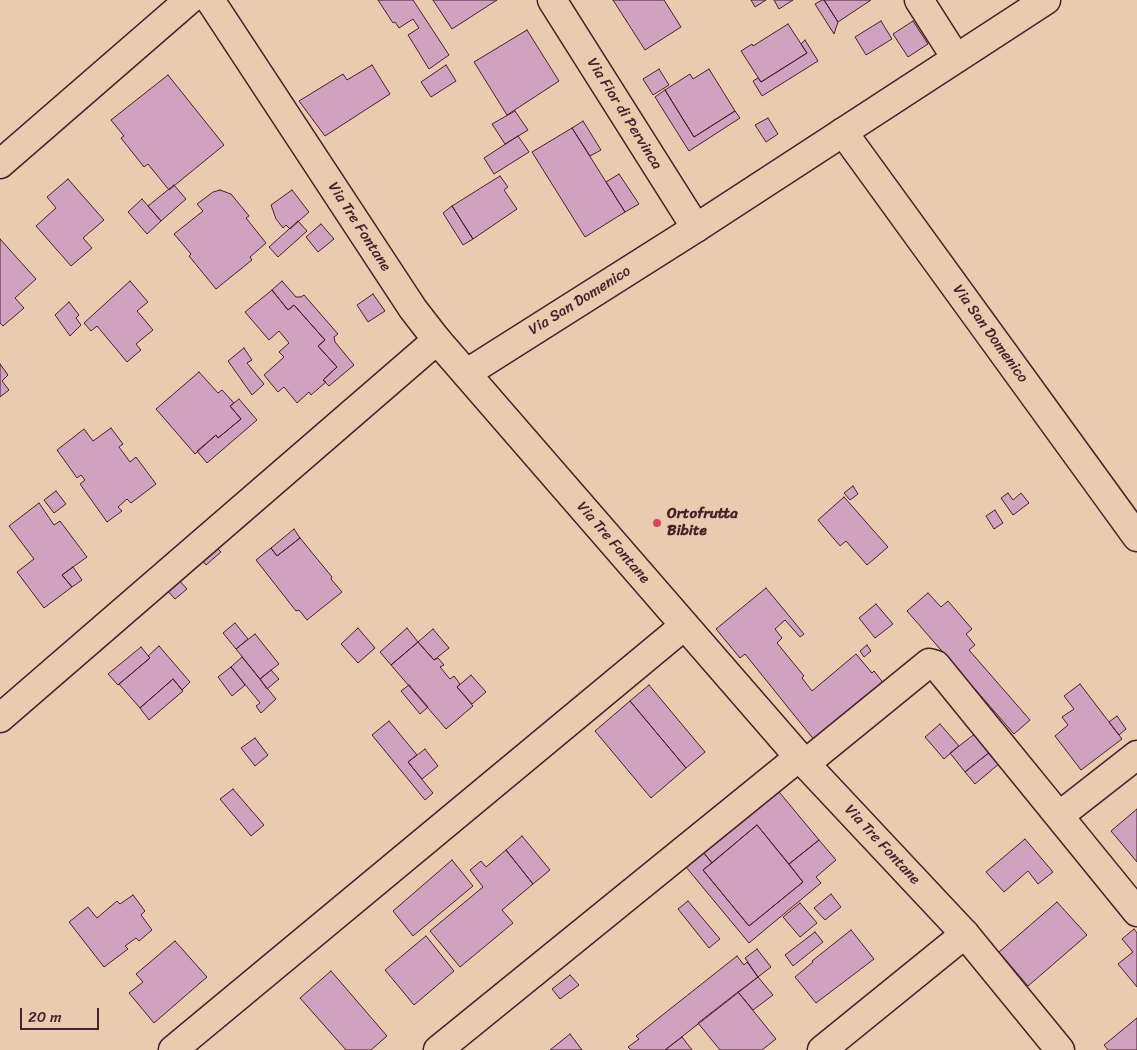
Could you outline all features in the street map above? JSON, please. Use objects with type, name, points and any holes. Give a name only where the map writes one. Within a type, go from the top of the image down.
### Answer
[{"type":"street","points":[[0,164],[189,0]]},
{"type":"street","name":"Via Tre Fontane","points":[[210,0],[413,309],[437,340],[802,760],[965,934],[1060,1050]]},
{"type":"street","name":"Via Fior di Pervinca","points":[[552,0],[696,228]]},
{"type":"street","points":[[920,0],[956,58]]},
{"type":"street","name":"Via San Domenico","points":[[467,373],[696,228],[1046,0]]},
{"type":"street","name":"Via San Domenico","points":[[843,132],[1137,537]]},
{"type":"street","points":[[0,718],[437,340]]},
{"type":"street","points":[[174,1050],[684,626]]},
{"type":"street","points":[[438,1050],[802,760],[929,663],[936,665],[1137,912]]},
{"type":"street","points":[[1059,816],[1137,755]]},
{"type":"street","points":[[822,1050],[965,934]]},
{"type":"building","points":[[378,0],[413,0],[449,55],[429,69],[408,35],[419,28],[413,19],[399,28],[395,22],[393,23]]},
{"type":"building","points":[[433,0],[497,0],[452,29]]},
{"type":"building","points":[[613,0],[664,0],[681,27],[645,50]]},
{"type":"building","points":[[751,0],[766,0],[755,7]]},
{"type":"building","points":[[774,0],[793,0],[779,9]]},
{"type":"building","points":[[824,0],[838,22],[834,34],[815,4]]},
{"type":"building","points":[[824,0],[871,0],[838,22]]},
{"type":"building","points":[[881,21],[892,39],[866,55],[855,37]]},
{"type":"building","points":[[913,21],[928,44],[908,57],[893,34]]},
{"type":"building","points":[[788,24],[807,53],[761,82],[741,51],[752,44],[753,46]]},
{"type":"building","points":[[527,30],[559,81],[507,115],[474,62]]},
{"type":"building","points":[[805,40],[818,61],[762,96],[753,81],[758,78],[761,82],[807,53],[801,44]]},
{"type":"building","points":[[372,65],[390,94],[325,136],[299,101],[343,74],[347,80]]},
{"type":"building","points":[[446,65],[456,81],[431,97],[421,82]]},
{"type":"building","points":[[659,69],[669,85],[653,95],[643,79]]},
{"type":"building","points":[[709,69],[735,111],[694,137],[665,90],[690,74],[693,79]]},
{"type":"building","points":[[168,75],[224,145],[169,190],[148,164],[144,167],[121,138],[124,136],[111,120]]},
{"type":"building","points":[[665,90],[694,137],[735,111],[740,118],[689,151],[655,97]]},
{"type":"building","points":[[515,111],[528,130],[505,144],[492,124]]},
{"type":"building","points":[[768,118],[778,134],[766,142],[755,125]]},
{"type":"building","points":[[583,121],[601,150],[590,156],[572,128]]},
{"type":"building","points":[[572,128],[625,212],[585,237],[532,152]]},
{"type":"building","points":[[518,136],[529,152],[494,174],[484,158]]},
{"type":"building","points":[[619,174],[639,204],[625,212],[606,182]]},
{"type":"building","points":[[500,176],[508,187],[504,190],[517,209],[473,239],[452,206]]},
{"type":"building","points":[[68,179],[104,220],[83,238],[92,248],[71,266],[36,226],[56,208],[47,197]]},
{"type":"building","points":[[174,185],[186,199],[161,221],[148,206]]},
{"type":"building","points":[[220,190],[231,194],[249,216],[246,218],[266,243],[250,257],[252,260],[216,289],[174,234],[203,211],[197,204],[213,192]]},
{"type":"building","points":[[292,190],[309,212],[290,229],[286,225],[283,228],[276,219],[271,205]]},
{"type":"building","points":[[142,199],[161,221],[147,234],[128,212]]},
{"type":"building","points":[[452,206],[473,239],[463,245],[443,213]]},
{"type":"building","points":[[298,221],[307,231],[278,257],[269,247]]},
{"type":"building","points":[[321,224],[334,239],[318,252],[306,237]]},
{"type":"building","points":[[0,239],[36,279],[15,298],[24,308],[3,326],[0,323]]},
{"type":"building","points":[[130,281],[148,302],[137,311],[153,330],[136,344],[141,350],[127,362],[97,326],[91,331],[84,323]]},
{"type":"building","points":[[282,281],[296,297],[304,295],[338,334],[334,337],[335,342],[354,365],[329,386],[323,380],[337,367],[318,346],[325,340],[294,305],[288,310],[272,290]]},
{"type":"building","points":[[272,290],[288,310],[294,305],[325,340],[318,346],[337,367],[323,380],[326,382],[311,395],[309,392],[297,403],[284,387],[278,392],[264,375],[284,357],[279,352],[289,343],[279,331],[269,340],[245,312]]},
{"type":"building","points":[[373,294],[385,311],[368,322],[357,305]]},
{"type":"building","points":[[69,302],[79,315],[76,318],[81,325],[70,336],[55,315]]},
{"type":"building","points":[[244,348],[252,360],[247,363],[264,384],[252,395],[228,361]]},
{"type":"building","points":[[0,364],[8,375],[2,381],[9,390],[0,397]]},
{"type":"building","points":[[199,372],[218,393],[222,390],[234,403],[230,406],[241,419],[218,438],[216,435],[195,454],[156,409]]},
{"type":"building","points":[[239,399],[257,420],[207,463],[197,451],[216,435],[218,438],[241,419],[230,406]]},
{"type":"building","points":[[111,428],[123,444],[119,447],[130,462],[136,457],[156,484],[131,503],[127,499],[118,507],[122,511],[107,522],[80,484],[85,480],[81,475],[77,478],[57,450],[84,429],[93,441]]},
{"type":"building","points":[[853,486],[858,494],[850,500],[844,493]]},
{"type":"building","points":[[56,491],[66,504],[54,513],[44,500]]},
{"type":"building","points":[[1008,493],[1013,500],[1021,493],[1029,503],[1013,515],[1001,498]]},
{"type":"building","points":[[844,497],[888,547],[867,565],[846,541],[840,546],[818,520]]},
{"type":"building","points":[[39,503],[54,525],[60,521],[87,557],[62,575],[72,587],[44,608],[17,572],[34,559],[9,526]]},
{"type":"building","points":[[995,510],[1003,523],[994,529],[986,516]]},
{"type":"building","points":[[294,529],[300,538],[277,556],[271,548]]},
{"type":"building","points":[[300,538],[342,592],[307,620],[299,610],[296,611],[256,560],[271,548],[277,556]]},
{"type":"building","points":[[215,546],[221,552],[206,565],[200,558]]},
{"type":"building","points":[[73,567],[82,580],[72,587],[62,575]]},
{"type":"building","points":[[177,578],[187,589],[175,599],[165,588]]},
{"type":"building","points":[[766,588],[804,634],[800,637],[785,620],[775,629],[782,638],[777,643],[804,676],[802,678],[812,691],[856,654],[872,673],[874,671],[884,684],[815,741],[745,654],[740,658],[716,629]]},
{"type":"building","points":[[928,593],[941,607],[948,601],[972,629],[966,634],[975,645],[969,650],[1030,720],[1014,734],[907,611]]},
{"type":"building","points":[[876,604],[893,624],[875,638],[859,618]]},
{"type":"building","points":[[235,623],[248,639],[236,649],[223,633]]},
{"type":"building","points":[[358,628],[375,648],[358,663],[341,644]]},
{"type":"building","points":[[407,628],[418,642],[391,665],[380,652]]},
{"type":"building","points":[[433,629],[449,648],[434,660],[418,642]]},
{"type":"building","points":[[255,634],[279,664],[260,679],[236,649]]},
{"type":"building","points":[[418,642],[434,660],[438,658],[444,665],[440,667],[450,679],[454,676],[460,684],[457,687],[473,706],[446,729],[391,665]]},
{"type":"building","points":[[867,645],[871,651],[864,657],[860,651]]},
{"type":"building","points":[[159,646],[190,682],[182,690],[173,679],[140,708],[119,684],[150,658],[148,656]]},
{"type":"building","points":[[141,647],[150,658],[118,685],[108,674]]},
{"type":"building","points":[[242,657],[276,699],[261,713],[256,706],[260,703],[231,667]]},
{"type":"building","points":[[231,667],[245,685],[232,696],[218,677]]},
{"type":"building","points":[[271,670],[279,679],[267,689],[260,679]]},
{"type":"building","points":[[471,675],[486,692],[472,704],[457,687]]},
{"type":"building","points":[[173,679],[183,691],[149,720],[140,708]]},
{"type":"building","points":[[1080,684],[1122,739],[1081,770],[1055,736],[1068,725],[1062,717],[1074,709],[1064,696]]},
{"type":"building","points":[[409,685],[428,707],[420,714],[401,691]]},
{"type":"building","points":[[649,685],[705,752],[686,768],[630,701]]},
{"type":"building","points":[[630,701],[686,768],[651,798],[595,731]]},
{"type":"building","points":[[1117,716],[1126,729],[1119,735],[1109,722]]},
{"type":"building","points":[[389,721],[417,755],[408,762],[433,793],[425,800],[372,735]]},
{"type":"building","points":[[940,724],[959,746],[944,759],[925,737]]},
{"type":"building","points":[[976,733],[991,751],[965,772],[950,753]]},
{"type":"building","points":[[255,738],[268,755],[255,766],[241,748]]},
{"type":"building","points":[[425,749],[438,766],[422,779],[408,762]]},
{"type":"building","points":[[991,751],[1000,763],[975,784],[965,772]]},
{"type":"building","points":[[770,781],[819,840],[789,864],[757,825],[712,863],[695,842]]},
{"type":"building","points":[[233,789],[264,825],[251,836],[220,799]]},
{"type":"building","points":[[1137,809],[1137,862],[1111,831]]},
{"type":"building","points":[[757,825],[803,882],[749,926],[703,870]]},
{"type":"building","points":[[522,836],[550,870],[533,884],[506,850]]},
{"type":"building","points":[[1025,839],[1053,872],[1038,884],[1028,871],[1004,892],[986,872]]},
{"type":"building","points":[[819,840],[836,860],[816,877],[821,883],[749,943],[686,867],[703,852],[712,863],[703,870],[749,926],[803,882],[789,864]]},
{"type":"building","points":[[506,850],[533,884],[502,910],[513,923],[460,967],[430,931],[483,887],[470,870],[481,861],[486,867]]},
{"type":"building","points":[[452,860],[473,886],[413,936],[393,911]]},
{"type":"building","points":[[831,894],[841,907],[825,920],[814,908]]},
{"type":"building","points":[[133,895],[145,911],[141,915],[152,930],[139,941],[136,938],[125,946],[128,949],[104,967],[69,922],[88,907],[97,918],[117,901],[120,904]]},
{"type":"building","points":[[688,901],[720,939],[709,948],[678,909]]},
{"type":"building","points":[[1057,902],[1087,935],[1028,986],[999,952]]},
{"type":"building","points":[[800,903],[817,923],[800,937],[783,917]]},
{"type":"building","points":[[1134,929],[1137,933],[1137,987],[1118,964],[1133,952],[1122,939]]},
{"type":"building","points":[[851,930],[874,959],[816,1003],[795,977]]},
{"type":"building","points":[[815,932],[823,942],[793,966],[785,955]]},
{"type":"building","points":[[426,936],[454,971],[414,1005],[385,970]]},
{"type":"building","points":[[175,941],[207,977],[154,1023],[129,993],[143,982],[136,974]]},
{"type":"building","points":[[757,949],[771,967],[758,977],[745,958]]},
{"type":"building","points":[[737,956],[744,965],[747,962],[758,977],[665,1050],[631,1050],[628,1047],[639,1039],[636,1036]]},
{"type":"building","points":[[331,971],[387,1036],[371,1050],[346,1050],[300,998]]},
{"type":"building","points":[[570,975],[579,985],[560,999],[552,989]]},
{"type":"building","points":[[758,977],[773,995],[753,1010],[738,992]]},
{"type":"building","points":[[738,992],[776,1039],[762,1050],[720,1050],[698,1023]]},
{"type":"building","points":[[1137,1018],[1137,1050],[1108,1050],[1104,1045]]},
{"type":"building","points":[[570,1034],[582,1050],[550,1050]]},
{"type":"building","points":[[682,1037],[692,1050],[665,1050]]},
{"type":"place","name":"Ortofrutta Bibite","points":[[657,523]]}]
